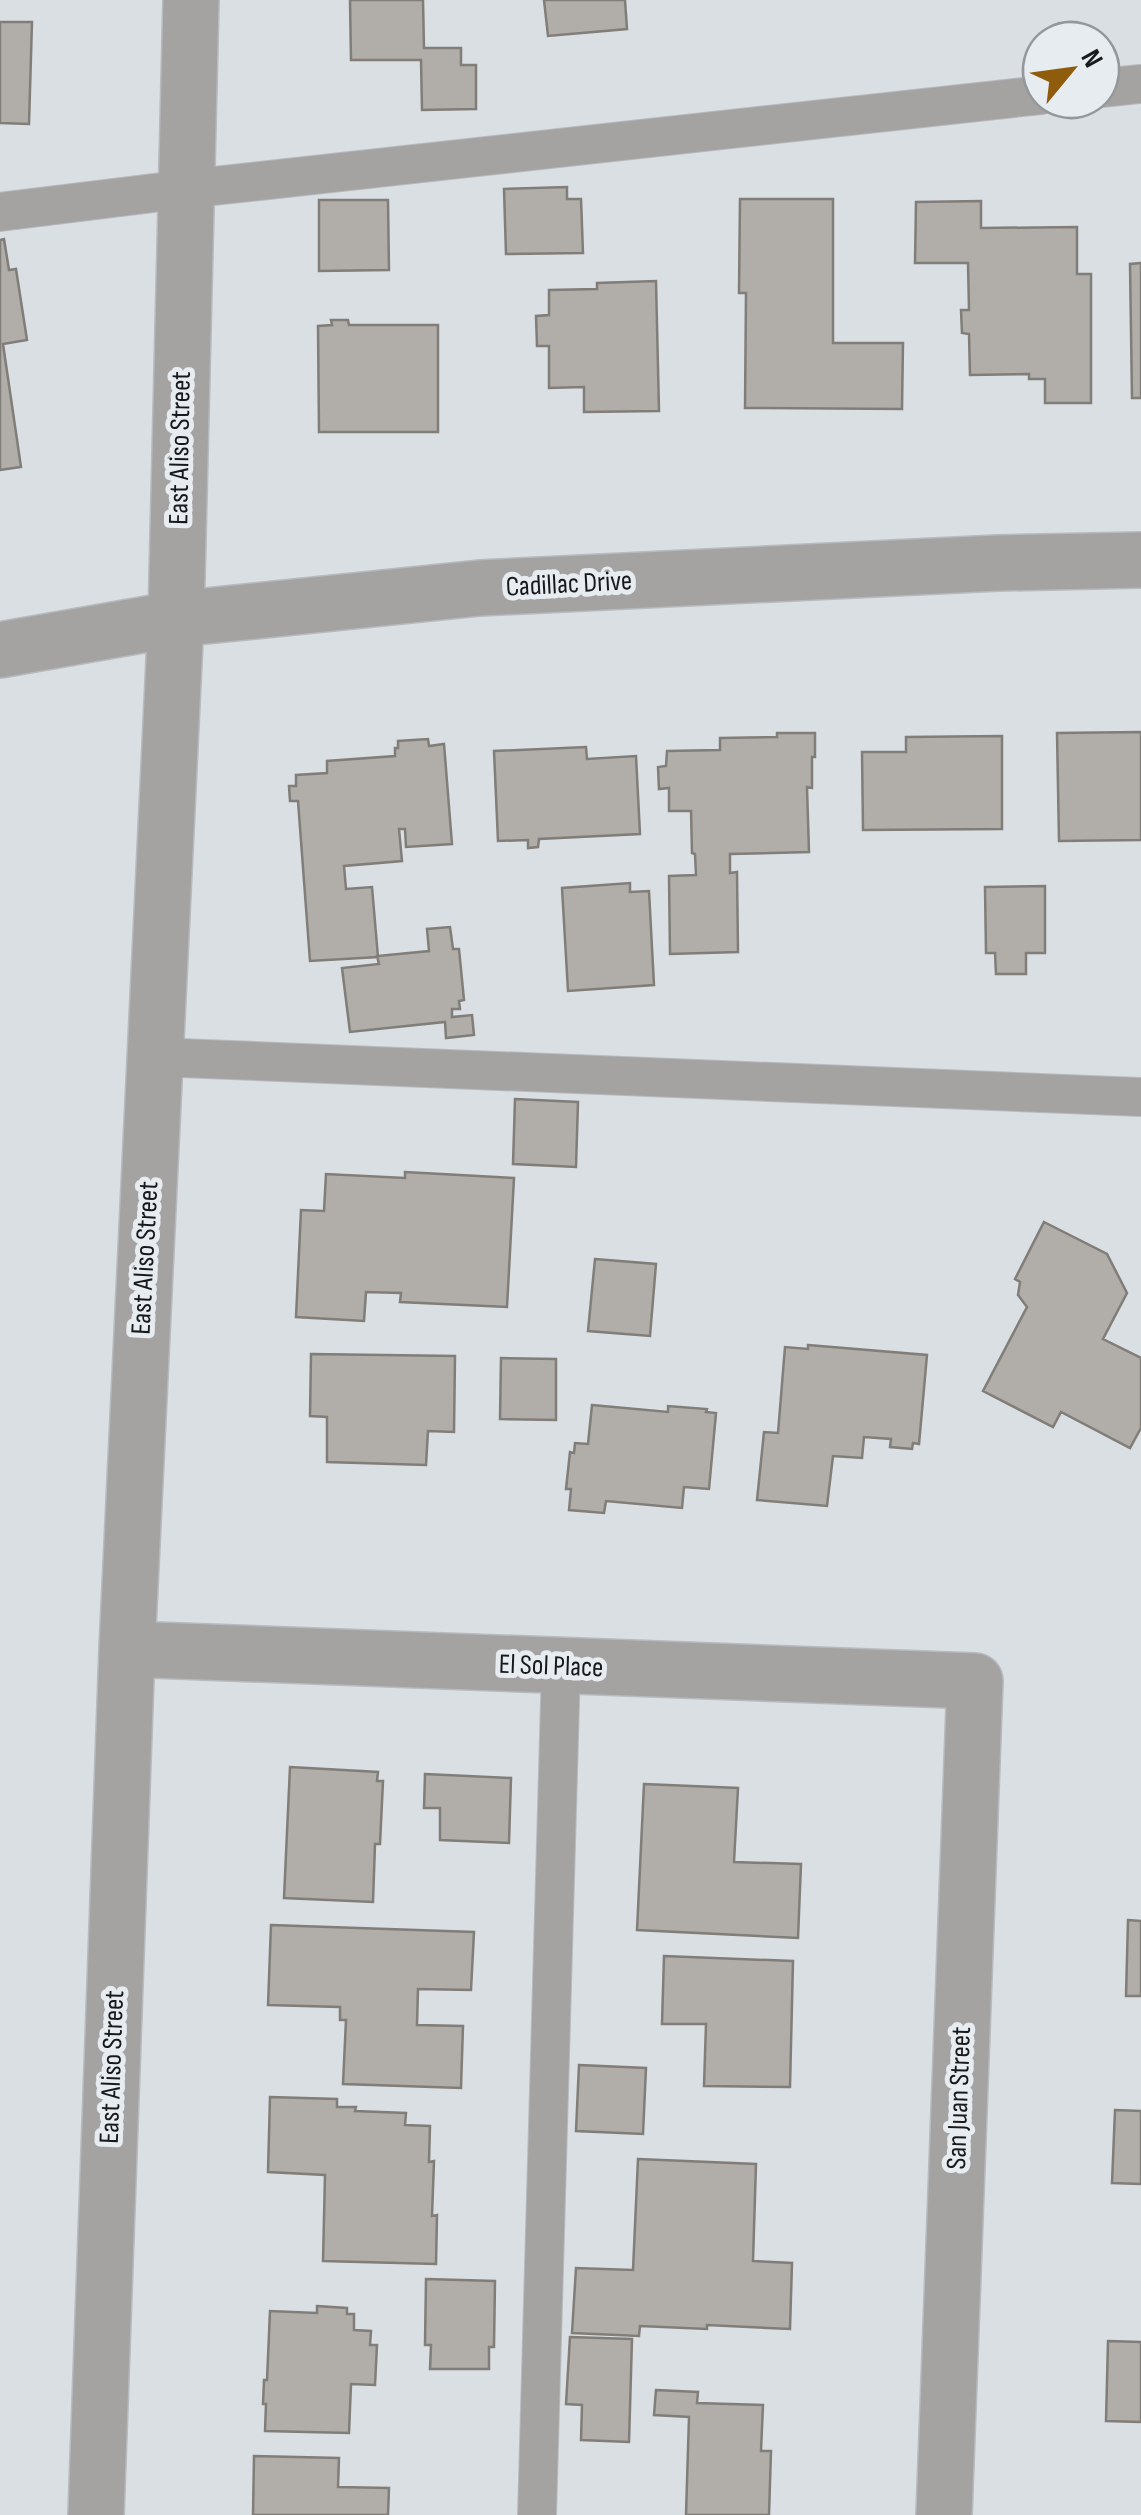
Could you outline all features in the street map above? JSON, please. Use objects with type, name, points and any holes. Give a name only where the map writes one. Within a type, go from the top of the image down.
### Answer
[{"type":"street","name":"East Aliso Street","points":[[96,2515],[127,1649],[176,619],[191,0]]},
{"type":"street","name":"Cadillac Drive","points":[[0,650],[176,619],[480,588],[998,563],[1141,560]]},
{"type":"street","name":"El Sol Place","points":[[127,1649],[974,1681]]},
{"type":"street","name":"San Juan Street","points":[[944,2515],[974,1681]]},
{"type":"lane","points":[[0,212],[1021,97]]},
{"type":"lane","points":[[155,1057],[1141,1097]]},
{"type":"lane","points":[[537,2515],[560,1666]]},
{"type":"building","points":[[350,0],[423,0],[424,48],[461,48],[461,65],[476,65],[476,109],[422,110],[421,60],[351,60]]},
{"type":"building","points":[[544,0],[625,0],[627,29],[548,36]]},
{"type":"building","points":[[0,22],[32,22],[29,124],[0,123]]},
{"type":"building","points":[[567,187],[567,199],[581,199],[583,253],[506,254],[504,189]]},
{"type":"building","points":[[740,199],[833,199],[833,343],[903,343],[902,409],[745,408],[746,293],[739,293]]},
{"type":"building","points":[[319,200],[388,200],[389,270],[319,271]]},
{"type":"building","points":[[981,201],[981,228],[1077,227],[1077,274],[1091,274],[1091,403],[1045,403],[1045,379],[1029,379],[1029,374],[970,375],[969,334],[962,333],[961,310],[969,310],[968,263],[915,263],[916,202]]},
{"type":"building","points":[[4,239],[9,270],[16,269],[27,340],[3,344],[21,467],[0,470],[0,240]]},
{"type":"building","points":[[1141,263],[1141,398],[1132,398],[1130,264]]},
{"type":"building","points":[[656,281],[659,411],[584,412],[584,387],[549,388],[549,346],[537,346],[536,316],[549,315],[549,290],[597,289],[597,283]]},
{"type":"building","points":[[331,320],[348,320],[349,325],[438,325],[438,432],[319,432],[318,326],[332,325]]},
{"type":"building","points":[[1141,732],[1141,840],[1059,841],[1057,733]]},
{"type":"building","points":[[777,733],[815,733],[812,788],[807,787],[809,852],[730,854],[730,873],[737,872],[738,952],[670,954],[669,876],[696,875],[695,854],[691,811],[669,811],[669,788],[659,789],[658,767],[666,766],[667,751],[720,750],[720,738],[777,737]]},
{"type":"building","points":[[1002,736],[1002,829],[863,830],[862,752],[906,752],[906,737]]},
{"type":"building","points":[[428,739],[429,746],[444,744],[452,844],[406,847],[405,829],[399,829],[402,861],[344,866],[346,889],[372,887],[378,957],[310,961],[298,801],[290,801],[289,786],[296,786],[296,775],[327,773],[327,761],[395,756],[398,741]]},
{"type":"building","points":[[586,747],[587,759],[636,756],[640,834],[539,839],[538,847],[528,848],[528,840],[498,841],[494,751]]},
{"type":"building","points":[[630,883],[630,892],[649,891],[654,985],[568,991],[562,888]]},
{"type":"building","points":[[1045,886],[1045,953],[1026,953],[1026,974],[996,974],[995,953],[986,953],[985,887]]},
{"type":"building","points":[[450,927],[453,949],[459,949],[464,1000],[459,1001],[460,1009],[452,1009],[452,1017],[472,1015],[474,1035],[446,1038],[445,1022],[350,1032],[342,968],[379,964],[377,956],[429,951],[427,929]]},
{"type":"building","points":[[515,1099],[578,1102],[576,1167],[513,1164]]},
{"type":"building","points":[[405,1172],[514,1178],[507,1307],[400,1302],[401,1293],[366,1292],[364,1321],[296,1317],[301,1210],[324,1211],[326,1174],[405,1178]]},
{"type":"building","points":[[1044,1222],[1107,1254],[1127,1293],[1103,1339],[1141,1358],[1141,1428],[1130,1448],[1061,1412],[1053,1427],[983,1391],[1027,1307],[1018,1295],[1020,1282],[1015,1279]]},
{"type":"building","points":[[595,1259],[656,1264],[650,1336],[588,1331]]},
{"type":"building","points":[[808,1345],[927,1355],[919,1444],[913,1443],[912,1449],[890,1447],[891,1439],[864,1437],[862,1458],[833,1456],[827,1506],[757,1500],[764,1432],[778,1433],[785,1347],[808,1349]]},
{"type":"building","points":[[311,1354],[455,1356],[454,1432],[428,1431],[426,1465],[327,1462],[327,1417],[310,1416]]},
{"type":"building","points":[[501,1358],[556,1359],[556,1420],[500,1419]]},
{"type":"building","points":[[592,1405],[668,1412],[668,1406],[716,1413],[709,1489],[684,1487],[682,1508],[606,1501],[604,1513],[569,1510],[571,1489],[566,1489],[570,1452],[574,1453],[575,1443],[588,1444]]},
{"type":"building","points":[[290,1767],[378,1772],[377,1781],[383,1781],[373,1902],[284,1898]]},
{"type":"building","points":[[425,1774],[511,1778],[509,1843],[440,1840],[440,1808],[424,1808]]},
{"type":"building","points":[[644,1784],[738,1788],[734,1862],[801,1864],[798,1938],[637,1930]]},
{"type":"building","points":[[1128,1920],[1141,1921],[1141,1996],[1126,1996]]},
{"type":"building","points":[[271,1925],[474,1932],[471,1990],[418,1989],[417,2025],[463,2026],[461,2088],[343,2084],[346,2020],[340,2020],[340,2007],[268,2005]]},
{"type":"building","points":[[664,1956],[793,1961],[790,2087],[704,2086],[706,2024],[662,2024]]},
{"type":"building","points":[[579,2065],[646,2068],[643,2134],[576,2131]]},
{"type":"building","points":[[270,2097],[337,2099],[337,2107],[406,2113],[405,2125],[430,2126],[429,2162],[434,2161],[432,2216],[437,2215],[436,2264],[323,2261],[325,2175],[268,2172]]},
{"type":"building","points":[[1115,2110],[1141,2111],[1141,2184],[1112,2183]]},
{"type":"building","points":[[638,2159],[756,2164],[753,2261],[792,2263],[790,2329],[640,2326],[639,2336],[572,2333],[576,2268],[633,2270]]},
{"type":"building","points":[[426,2279],[495,2281],[494,2347],[489,2347],[489,2369],[430,2369],[431,2345],[425,2345]]},
{"type":"building","points":[[317,2306],[347,2308],[347,2314],[354,2314],[354,2330],[371,2331],[370,2345],[377,2345],[375,2385],[351,2384],[349,2433],[265,2431],[264,2380],[270,2311],[317,2313]]},
{"type":"building","points":[[570,2337],[632,2339],[629,2442],[581,2440],[582,2405],[566,2404]]},
{"type":"building","points":[[1108,2341],[1141,2342],[1141,2422],[1106,2421]]},
{"type":"building","points":[[656,2390],[698,2392],[697,2403],[763,2405],[761,2451],[771,2451],[769,2515],[686,2515],[689,2417],[654,2415]]},
{"type":"building","points":[[254,2456],[339,2458],[338,2487],[389,2488],[388,2515],[253,2515]]}]
